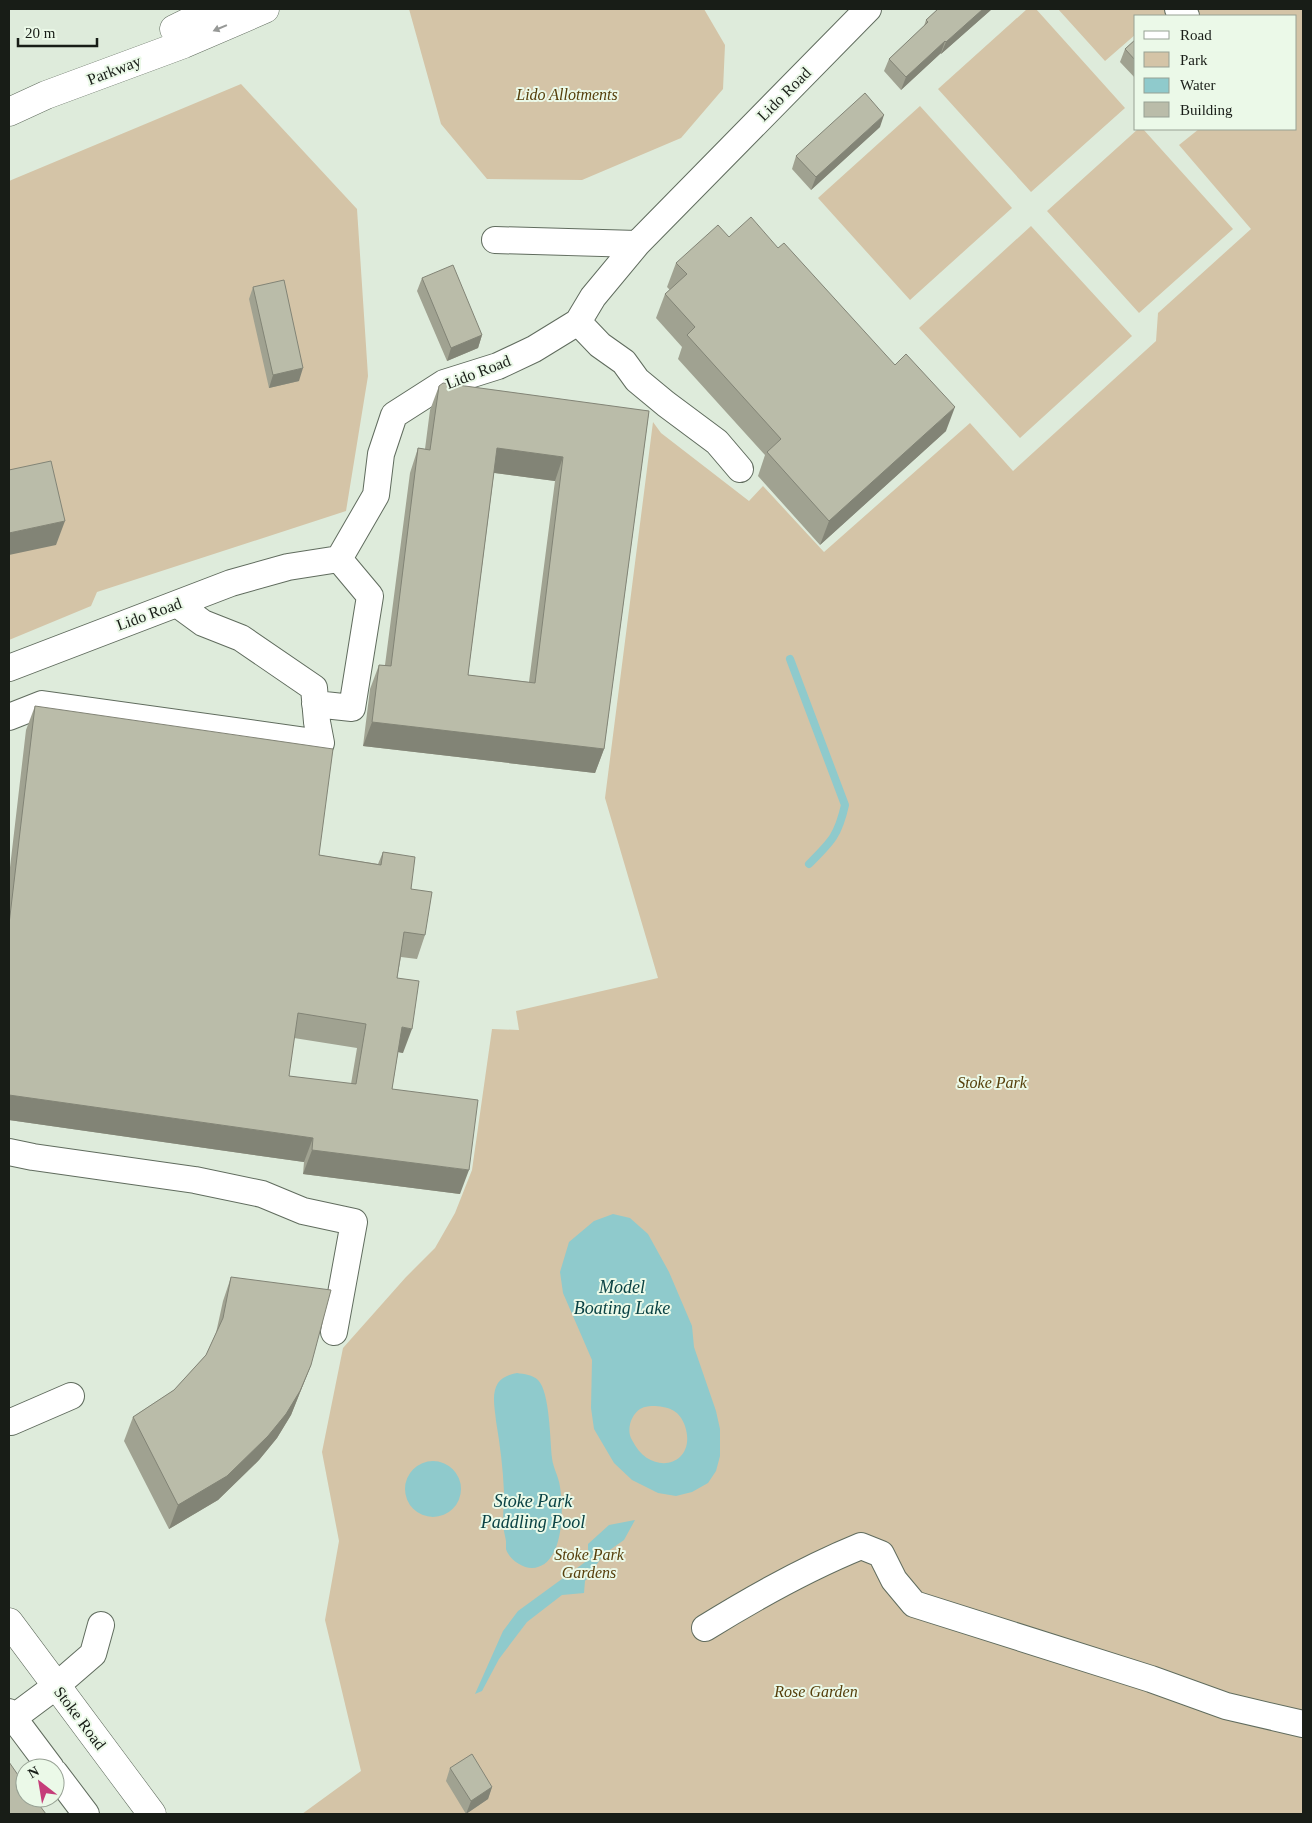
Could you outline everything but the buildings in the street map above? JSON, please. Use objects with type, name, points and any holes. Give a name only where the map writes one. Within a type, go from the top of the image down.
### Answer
[{"type":"main road","name":"Parkway","points":[[9,112],[215,9]]},
{"type":"main road","name":"Parkway","points":[[46,95],[184,44],[265,9]]},
{"type":"main road","name":"Stoke Road","points":[[9,1622],[152,1814]]},
{"type":"street","name":"Lido Road","points":[[9,668],[231,583],[288,567],[339,558],[376,495],[381,454],[394,415],[444,383],[498,366],[534,349],[578,322],[593,297],[637,244],[868,9]]},
{"type":"street","points":[[495,240],[637,244]]},
{"type":"street","points":[[578,322],[600,344],[624,362],[637,380],[717,442],[740,468]]},
{"type":"street","points":[[316,704],[352,708],[370,596],[339,558]]},
{"type":"street","points":[[9,718],[42,704],[321,743],[316,722],[314,688],[241,638],[203,623],[177,604]]},
{"type":"street","points":[[9,1152],[195,1180],[262,1194],[303,1211],[354,1222],[334,1332]]},
{"type":"street","points":[[9,1421],[11,1422],[71,1396]]},
{"type":"street","points":[[704,1628],[757,1596],[812,1568],[862,1546],[881,1554],[894,1580],[914,1604],[1151,1679],[1226,1706],[1303,1724]]},
{"type":"street","points":[[43,1758],[10,1717],[56,1686],[94,1654],[101,1625]]},
{"type":"street","points":[[65,1786],[86,1814]]},
{"type":"green space","name":"Lido Allotments","points":[[409,9],[704,9],[725,45],[723,89],[681,138],[582,180],[487,179],[441,124]]},
{"type":"green space","points":[[1027,9],[1036,9],[1125,108],[1031,192],[938,89]]},
{"type":"green space","name":"Stoke Park","points":[[1058,9],[1303,9],[1303,1814],[302,1814],[361,1771],[325,1620],[339,1541],[322,1452],[343,1348],[406,1277],[435,1248],[455,1213],[472,1170],[492,1029],[519,1030],[516,1011],[658,978],[605,798],[653,422],[661,433],[749,501],[763,486],[824,552],[970,423],[1013,471],[1156,341],[1158,313],[1251,229],[1179,145],[1198,130],[1297,130],[1297,15],[1134,15],[1134,36],[1105,61]]},
{"type":"green space","points":[[241,84],[357,209],[368,376],[346,511],[97,592],[91,606],[9,640],[9,181]]},
{"type":"green space","points":[[920,106],[1012,208],[910,300],[818,198]]},
{"type":"green space","points":[[1137,130],[1144,130],[1233,229],[1139,313],[1047,211]]},
{"type":"green space","points":[[1031,226],[1132,336],[1020,438],[919,328]]},
{"type":"water","name":"Model Boating Lake","points":[[613,1214],[630,1218],[648,1234],[669,1272],[692,1326],[694,1347],[716,1411],[720,1429],[720,1456],[716,1471],[708,1483],[692,1492],[676,1496],[658,1493],[632,1480],[614,1463],[594,1429],[591,1408],[592,1360],[563,1293],[560,1272],[569,1242],[594,1221]],"holes":[[[648,1406],[660,1407],[677,1413],[685,1426],[687,1439],[685,1450],[679,1458],[661,1463],[650,1460],[640,1452],[629,1432],[632,1419],[640,1409]]]},
{"type":"water","name":"Stoke Park Paddling Pool","points":[[517,1373],[534,1377],[538,1380],[545,1395],[553,1462],[559,1483],[562,1508],[560,1535],[556,1547],[550,1558],[543,1565],[532,1568],[516,1562],[510,1556],[506,1549],[503,1525],[504,1483],[494,1397],[496,1387],[500,1381],[506,1376]]},
{"type":"water","points":[[433,1461],[444,1463],[453,1469],[459,1478],[461,1489],[459,1500],[453,1509],[444,1515],[433,1517],[422,1515],[413,1509],[407,1500],[405,1489],[407,1478],[413,1469],[422,1463]]},
{"type":"water","points":[[635,1520],[624,1540],[604,1554],[585,1581],[584,1593],[562,1595],[527,1622],[499,1659],[482,1691],[475,1694],[503,1631],[518,1611],[588,1560],[588,1544],[609,1525]]},
{"type":"waterway","points":[[790,659],[845,805],[840,824],[833,838],[809,864]]},
{"type":"park label","name":"Stoke Park Gardens","points":[[589,1563]]},
{"type":"park label","name":"Rose Garden","points":[[816,1691]]}]
